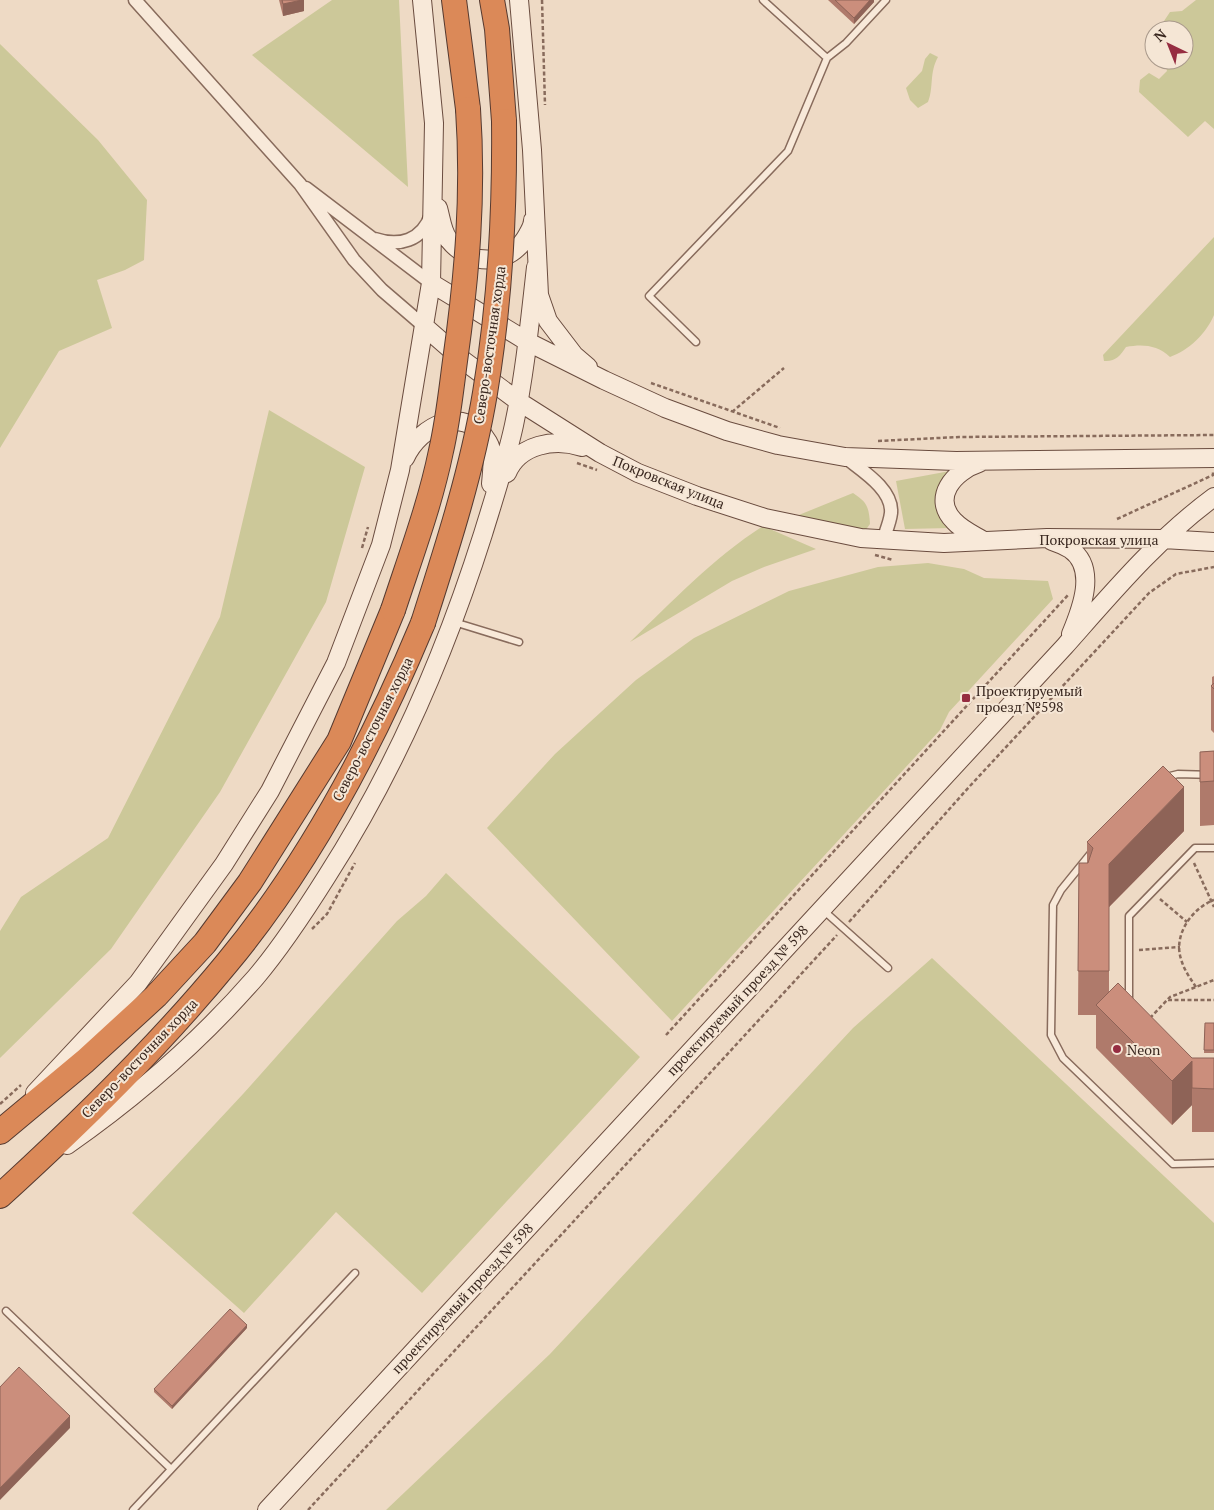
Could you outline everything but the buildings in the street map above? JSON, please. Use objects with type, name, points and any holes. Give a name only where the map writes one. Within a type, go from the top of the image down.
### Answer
[{"type":"highway","name":"Северо-восточная хорда","points":[[1,1132],[85,1061],[156,996],[205,943],[250,882],[339,741],[394,610],[441,451],[464,304],[472,168],[468,109],[454,0]]},
{"type":"highway","name":"Северо-восточная хорда","points":[[0,1196],[180,1019],[228,962],[271,904],[323,824],[359,758],[397,684],[423,623],[445,555],[485,393],[502,240],[504,120],[497,29],[492,0]]},
{"type":"main road","points":[[1,1132],[62,1062],[138,983],[224,864],[270,791],[336,663],[381,545],[400,470],[431,283],[434,123],[422,0]]},
{"type":"main road","points":[[519,0],[535,190],[536,267],[539,295],[548,321],[574,355],[604,380]]},
{"type":"main road","points":[[434,188],[447,239],[466,256],[488,261],[499,259],[513,252],[524,242],[533,224],[535,190]]},
{"type":"main road","points":[[23,1175],[94,1126],[152,1080],[256,977],[296,925],[352,837],[392,765],[432,675],[453,622],[489,515],[508,454],[528,342],[536,267]]},
{"type":"main road","points":[[431,283],[528,342],[604,380],[666,408],[727,431],[778,445],[845,457],[956,461],[991,459],[1214,458]]},
{"type":"main road","name":"Покровская улица","points":[[425,327],[464,361],[518,401],[600,453],[638,473],[706,499],[765,518],[861,538],[884,540],[944,543],[1047,538],[1163,539],[1214,542]]},
{"type":"main road","points":[[400,470],[412,445],[426,430],[442,422],[455,422],[470,426],[481,432],[489,443],[493,462],[489,515]]},
{"type":"main road","points":[[489,515],[508,469],[525,451],[551,442],[571,443],[600,453]]},
{"type":"main road","points":[[984,541],[955,522],[946,509],[945,494],[947,487],[958,474],[975,464],[991,459]]},
{"type":"main road","name":"проектируемый проезд № 598","points":[[267,1510],[1163,539],[1214,497]]},
{"type":"main road","points":[[1047,538],[1070,550],[1079,560],[1084,573],[1083,600],[1066,646]]},
{"type":"street","points":[[135,0],[300,184],[354,260],[382,290],[425,327]]},
{"type":"street","points":[[300,184],[431,283]]},
{"type":"street","points":[[367,236],[393,243],[419,236],[431,217],[434,188]]},
{"type":"street","points":[[845,457],[876,482],[887,496],[891,511],[884,540]]},
{"type":"lane","points":[[763,0],[827,58]]},
{"type":"lane","points":[[696,342],[649,296],[788,151],[827,58],[846,43],[886,0]]},
{"type":"lane","points":[[453,622],[519,642]]},
{"type":"lane","points":[[1160,779],[1178,774],[1214,775]]},
{"type":"lane","points":[[1098,845],[1060,890],[1053,905],[1052,1035],[1064,1058],[1173,1164],[1214,1163]]},
{"type":"lane","points":[[1143,1024],[1129,1010],[1129,916],[1195,848],[1214,848]]},
{"type":"lane","points":[[822,909],[888,968]]},
{"type":"lane","points":[[132,1510],[355,1273]]},
{"type":"lane","points":[[6,1312],[171,1469]]},
{"type":"path","points":[[732,412],[784,368]]},
{"type":"path","points":[[647,382],[784,429]]},
{"type":"path","points":[[870,442],[958,437],[1214,435]]},
{"type":"path","points":[[1117,519],[1213,475],[1214,458]]},
{"type":"path","points":[[362,550],[369,524]]},
{"type":"path","points":[[308,1510],[844,928],[969,787],[1149,593],[1176,574],[1214,567]]},
{"type":"path","points":[[666,1035],[1070,593]]},
{"type":"path","points":[[1190,854],[1213,900],[1214,907]]},
{"type":"path","points":[[1152,892],[1187,922]]},
{"type":"path","points":[[1196,986],[1186,972],[1180,958],[1180,947],[1187,922],[1199,908],[1213,900]]},
{"type":"path","points":[[1129,951],[1180,947]]},
{"type":"path","points":[[1143,1024],[1167,1000],[1196,986],[1214,980]]},
{"type":"path","points":[[1167,1000],[1214,1000]]},
{"type":"path","points":[[0,1104],[27,1080]]},
{"type":"shaded area","points":[[332,0],[399,0],[408,187],[252,55]]},
{"type":"shaded area","points":[[1196,0],[1214,0],[1214,129],[1205,121],[1188,137],[1139,92],[1140,80],[1149,73],[1159,79],[1167,70],[1194,70],[1194,20],[1165,20],[1170,12],[1182,11]]},
{"type":"shaded area","points":[[0,44],[98,140],[147,200],[144,260],[125,270],[97,280],[112,328],[59,351],[0,448]]},
{"type":"shaded area","points":[[930,53],[938,57],[933,69],[930,96],[928,102],[918,108],[910,100],[906,88],[922,71],[925,59]]},
{"type":"shaded area","points":[[1214,237],[1214,315],[1202,335],[1190,346],[1170,357],[1150,346],[1138,346],[1126,347],[1117,358],[1104,361],[1103,355]]},
{"type":"shaded area","points":[[269,410],[365,467],[326,602],[220,792],[111,949],[0,1058],[0,931],[21,897],[108,838],[220,617]]},
{"type":"shaded area","points":[[950,471],[937,493],[937,499],[938,506],[951,528],[905,529],[896,481]]},
{"type":"shaded area","points":[[853,493],[864,502],[869,513],[870,524],[862,535],[789,519]]},
{"type":"shaded area","points":[[763,526],[816,549],[764,567],[732,581],[630,642],[710,566]]},
{"type":"shaded area","points":[[928,563],[964,569],[984,578],[1048,581],[1053,599],[949,712],[940,730],[672,1021],[487,828],[555,754],[636,680],[694,638],[789,591],[878,567]]},
{"type":"shaded area","points":[[446,873],[640,1057],[422,1293],[336,1212],[244,1313],[132,1213],[243,1094],[397,921],[426,896]]},
{"type":"shaded area","points":[[932,958],[1214,1223],[1214,1510],[386,1510],[550,1354],[853,1028]]},
{"type":"place","name":"Проектируемый проезд №598","points":[[966,698]]},
{"type":"place","name":"Neon","points":[[1117,1049]]}]
